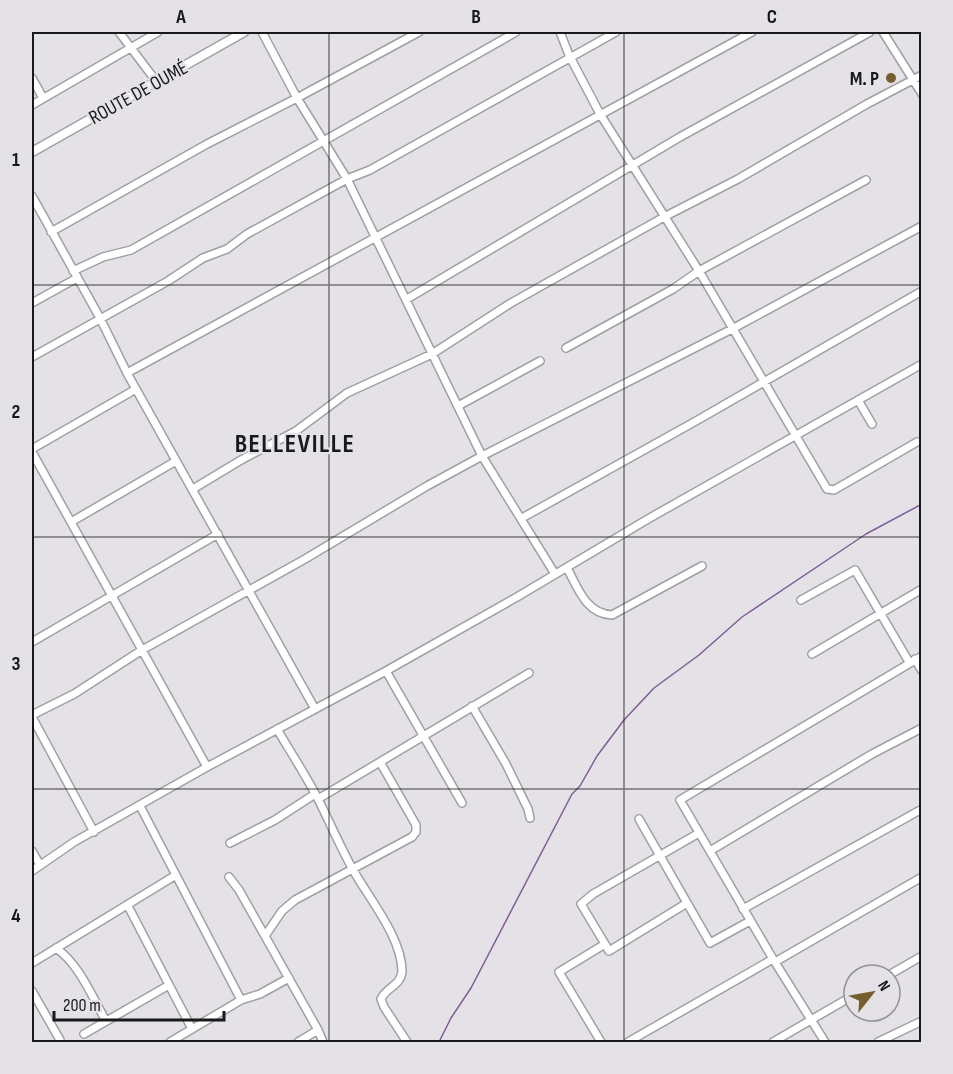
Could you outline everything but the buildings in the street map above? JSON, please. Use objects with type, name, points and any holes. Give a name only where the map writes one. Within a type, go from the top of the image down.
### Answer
[{"type":"street","points":[[119,32],[156,81]]},
{"type":"street","points":[[32,105],[158,32]]},
{"type":"street","name":"ROUTE DE OUMÉ","points":[[32,152],[244,32]]},
{"type":"street","points":[[262,32],[297,98],[346,179],[407,299],[482,456],[555,574]]},
{"type":"street","points":[[51,232],[207,144],[418,32]]},
{"type":"street","points":[[72,271],[102,257],[130,250],[516,32]]},
{"type":"street","points":[[560,32],[570,57],[600,114],[699,271],[827,489],[834,490],[916,442]]},
{"type":"street","points":[[32,357],[168,281],[203,258],[227,249],[247,234],[346,179],[370,170],[616,32]]},
{"type":"street","points":[[127,373],[752,32]]},
{"type":"street","points":[[407,299],[680,137],[870,32]]},
{"type":"street","points":[[883,32],[921,94]]},
{"type":"street","points":[[193,489],[296,431],[347,393],[432,354],[511,303],[664,217],[738,179],[921,75]]},
{"type":"street","points":[[32,78],[44,98]]},
{"type":"street","points":[[566,348],[664,294],[699,271],[866,180]]},
{"type":"street","points":[[32,196],[100,318],[127,373],[315,709]]},
{"type":"street","points":[[94,832],[32,716],[74,694],[142,650],[248,589],[305,560],[387,509],[482,456],[732,329],[921,226]]},
{"type":"street","points":[[32,303],[77,279]]},
{"type":"street","points":[[522,518],[921,291]]},
{"type":"street","points":[[458,406],[540,361]]},
{"type":"street","points":[[32,871],[74,842],[207,767],[386,671],[921,364]]},
{"type":"street","points":[[136,389],[32,450],[207,767]]},
{"type":"street","points":[[858,400],[872,424]]},
{"type":"street","points":[[71,522],[176,461]]},
{"type":"street","points":[[32,642],[218,534]]},
{"type":"street","points":[[567,568],[593,610],[612,615],[702,566]]},
{"type":"street","points":[[801,600],[855,570],[921,671]]},
{"type":"street","points":[[812,654],[921,589]]},
{"type":"street","points":[[825,1042],[750,921],[680,800],[915,659]]},
{"type":"street","points":[[386,671],[462,803]]},
{"type":"street","points":[[230,843],[380,762],[529,673]]},
{"type":"street","points":[[472,706],[506,764],[528,809],[530,818]]},
{"type":"street","points":[[710,851],[872,754],[921,728]]},
{"type":"street","points":[[278,729],[317,797],[352,868],[398,950],[402,970],[400,979],[384,993],[381,999],[407,1042]]},
{"type":"street","points":[[265,936],[282,911],[295,900],[412,837],[416,832],[416,825],[380,762]]},
{"type":"street","points":[[140,806],[241,1000]]},
{"type":"street","points":[[743,909],[921,809]]},
{"type":"street","points":[[639,819],[710,943],[750,921]]},
{"type":"street","points":[[687,903],[609,951],[581,904],[593,894],[699,833]]},
{"type":"street","points":[[32,850],[40,865]]},
{"type":"street","points":[[32,963],[176,875]]},
{"type":"street","points":[[229,877],[239,890],[323,1042]]},
{"type":"street","points":[[628,1042],[921,877]]},
{"type":"street","points":[[128,906],[192,1029]]},
{"type":"street","points":[[601,1042],[559,972],[605,944]]},
{"type":"street","points":[[56,948],[74,964],[106,1021]]},
{"type":"street","points":[[902,967],[921,956]]},
{"type":"street","points":[[170,1042],[241,1000],[260,994],[289,978]]},
{"type":"street","points":[[84,1034],[169,985]]},
{"type":"street","points":[[32,991],[60,1040]]},
{"type":"street","points":[[772,1042],[842,1002]]},
{"type":"street","points":[[878,1042],[921,1021]]},
{"type":"street","points":[[298,1042],[318,1030]]},
{"type":"waterway","points":[[439,1042],[451,1018],[471,988],[572,794],[580,786],[597,756],[624,720],[654,688],[699,655],[742,617],[866,534],[922,504]]},
{"type":"place","name":"M. P","points":[[891,78]]},
{"type":"district","name":"BELLEVILLE","points":[[295,443]]}]
